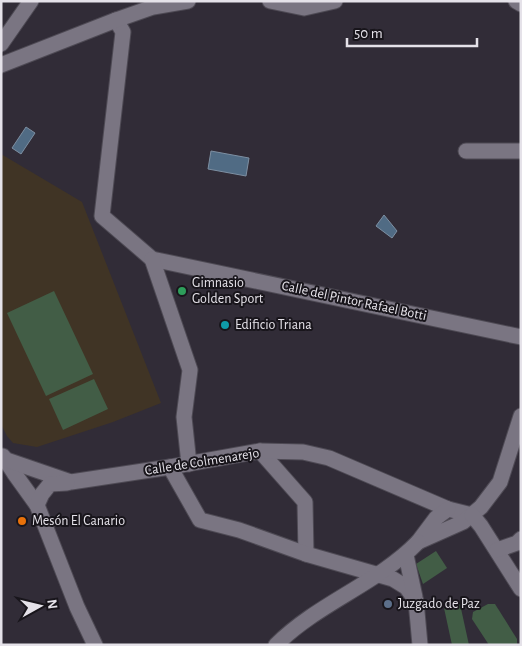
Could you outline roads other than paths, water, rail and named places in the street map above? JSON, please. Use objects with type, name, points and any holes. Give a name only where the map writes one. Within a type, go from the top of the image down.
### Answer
[{"type":"street","points":[[1,44],[31,1]]},
{"type":"street","points":[[1,65],[153,7],[188,1]]},
{"type":"street","points":[[270,1],[304,8],[335,1]]},
{"type":"street","points":[[516,1],[521,4]]},
{"type":"street","name":"Calle del Pintor Rafael Botti","points":[[116,20],[123,32],[102,216],[152,258],[521,337]]},
{"type":"street","points":[[466,151],[521,151]]},
{"type":"street","points":[[152,258],[190,370],[184,417],[188,464]]},
{"type":"street","points":[[418,542],[463,522],[481,507],[500,482],[521,416]]},
{"type":"street","points":[[260,451],[306,502],[306,554]]},
{"type":"street","name":"Calle de Colmenarejo","points":[[37,505],[42,494],[50,484],[170,467],[260,451],[303,452],[329,458],[448,509],[472,515]]},
{"type":"street","points":[[4,462],[37,505],[77,607],[95,645]]},
{"type":"street","name":"Calle de Colmenarejo","points":[[4,462],[71,482]]},
{"type":"street","points":[[170,467],[200,520],[238,530],[306,554],[393,579],[406,587],[416,601]]},
{"type":"street","points":[[276,645],[292,629],[319,610],[379,574],[406,554],[418,542],[436,518],[448,509]]},
{"type":"street","points":[[472,515],[497,550],[521,589]]},
{"type":"street","points":[[497,550],[517,543],[521,539]]},
{"type":"street","points":[[406,554],[416,601],[420,645]]},
{"type":"water","points":[[26,127],[35,133],[21,154],[12,148]]},
{"type":"water","points":[[211,151],[249,158],[246,176],[208,169]]},
{"type":"water","points":[[384,215],[397,231],[392,238],[376,226]]},
{"type":"place","name":"Gimnasio Golden Sport","points":[[182,291]]},
{"type":"place","name":"Edificio Triana","points":[[225,325]]},
{"type":"place","name":"Mesón El Canario","points":[[22,521]]},
{"type":"place","name":"Juzgado de Paz","points":[[388,604]]}]
